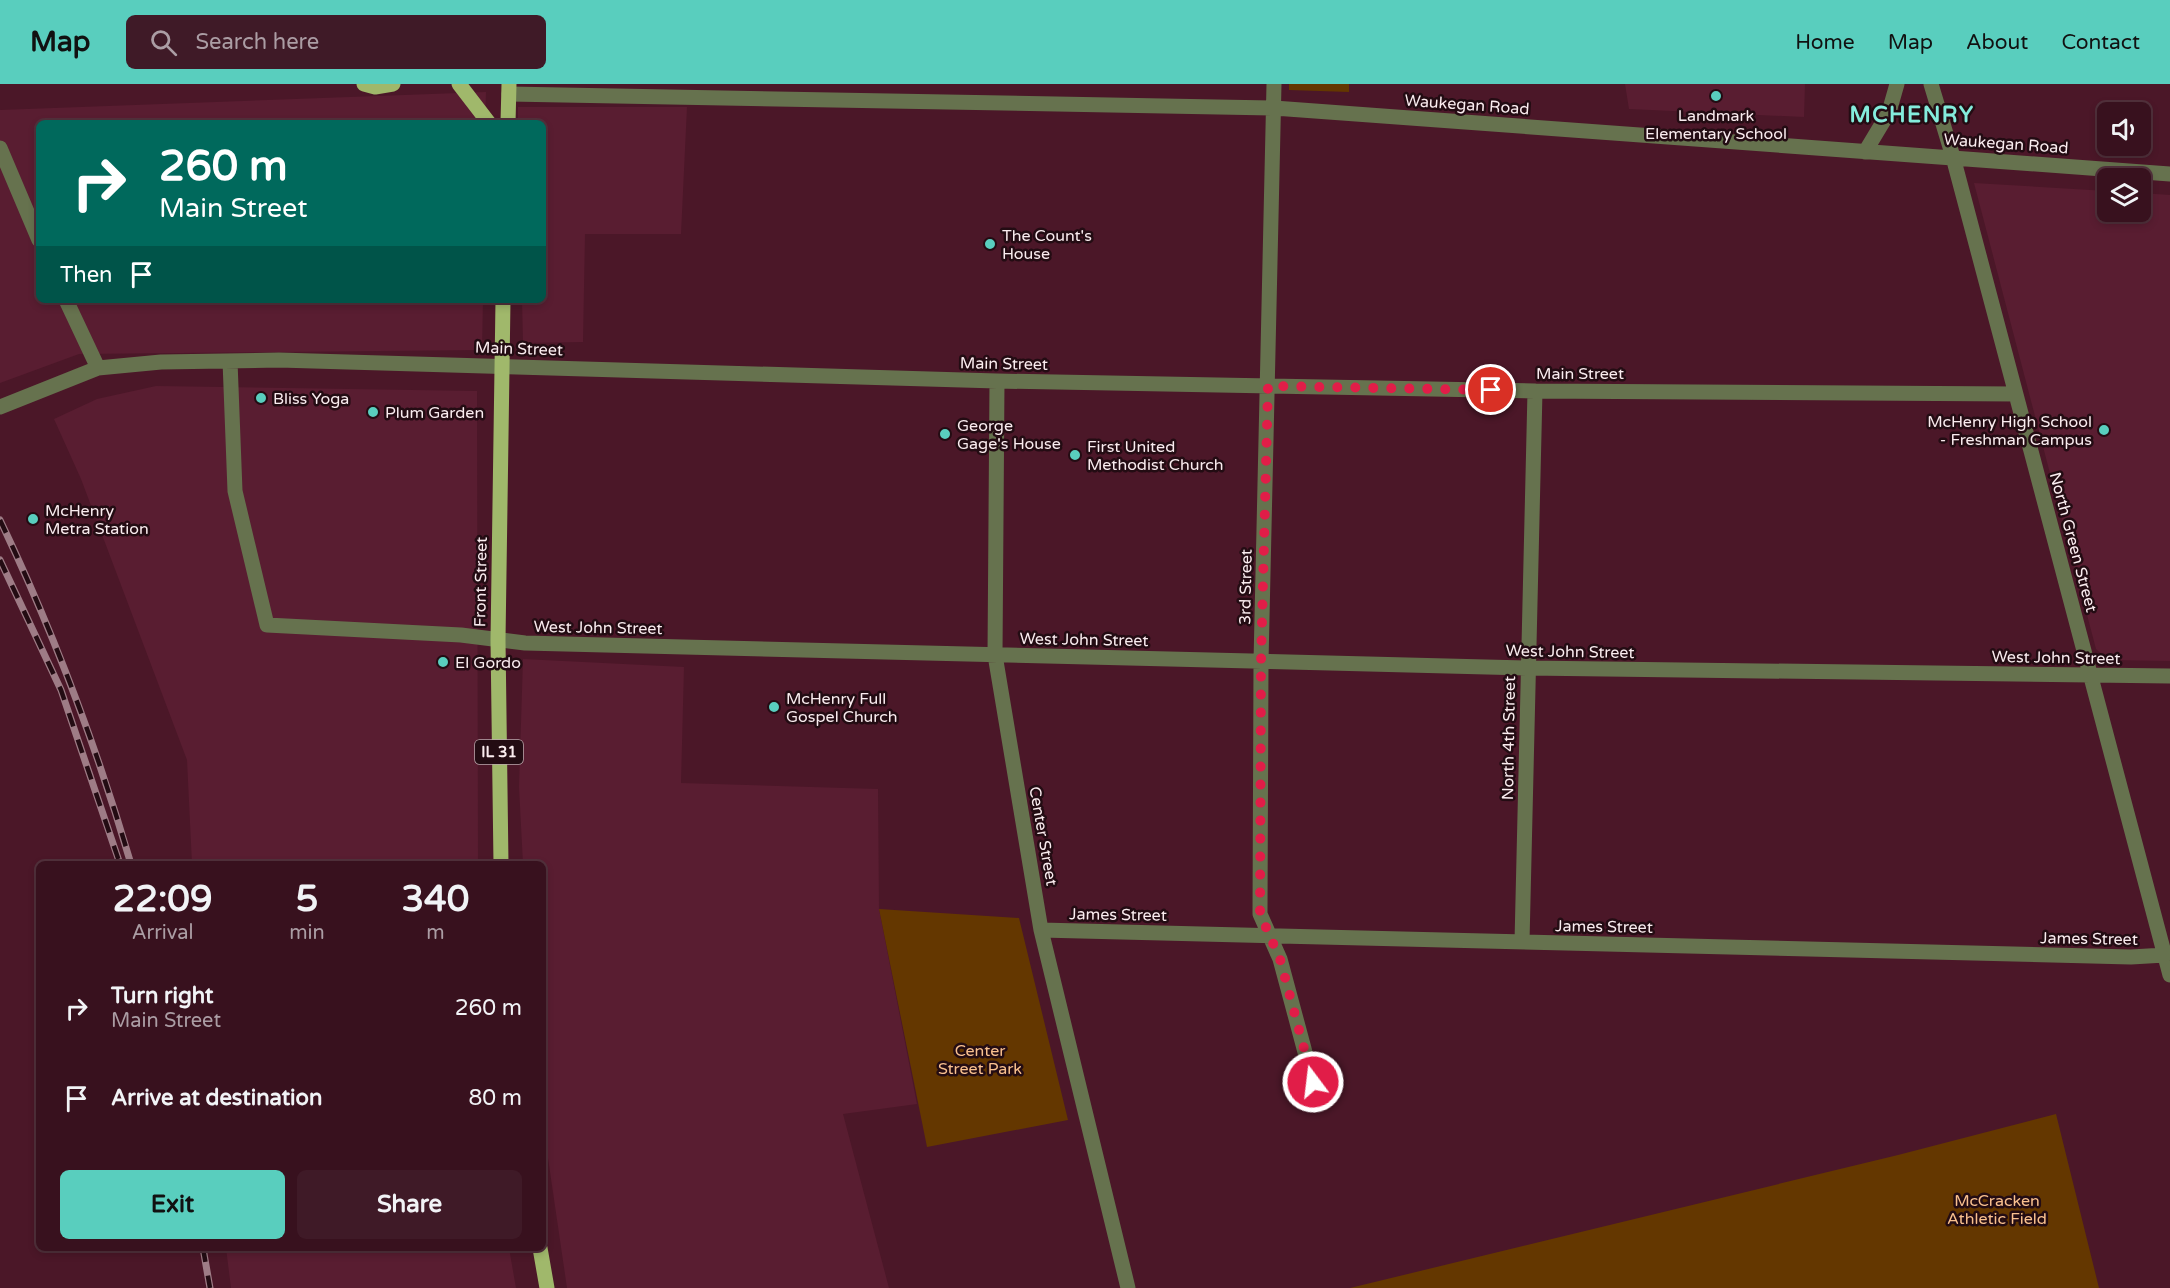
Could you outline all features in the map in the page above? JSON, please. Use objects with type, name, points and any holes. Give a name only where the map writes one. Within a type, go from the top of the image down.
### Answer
[{"type":"main road","points":[[364,84],[375,87],[393,84]]},
{"type":"main road","points":[[459,84],[487,120]]},
{"type":"main road","points":[[508,120],[509,89]]},
{"type":"main road","name":"Front Street","points":[[501,861],[498,640],[503,303]]},
{"type":"main road","points":[[541,1251],[547,1288]]},
{"type":"street","name":"3rd Street","points":[[1274,84],[1261,662],[1260,914],[1280,959],[1313,1082]]},
{"type":"street","points":[[1865,152],[1889,112],[1897,84]]},
{"type":"street","name":"North Green Street","points":[[1931,84],[1953,158],[2170,975]]},
{"type":"street","name":"Waukegan Road","points":[[509,89],[1274,108],[2170,174]]},
{"type":"street","points":[[0,148],[36,233]]},
{"type":"street","points":[[67,303],[98,368]]},
{"type":"street","name":"Main Street","points":[[0,407],[98,368],[161,362],[230,361],[501,366],[997,381],[1535,391],[2016,393]]},
{"type":"street","name":"West John Street","points":[[230,361],[235,491],[267,625],[449,634],[525,643],[1528,668],[2170,676]]},
{"type":"street","name":"Center Street","points":[[997,381],[995,655],[1041,930],[1128,1288]]},
{"type":"street","name":"North 4th Street","points":[[1522,942],[1535,391]]},
{"type":"street","name":"James Street","points":[[1041,930],[2131,957],[2165,955]]},
{"type":"shaded area","name":"Landmark Elementary School","points":[[1625,84],[1805,84],[1804,117],[1629,109]]},
{"type":"shaded area","points":[[486,92],[485,120],[36,120],[36,303],[483,303],[482,350],[79,354],[0,383],[0,110]]},
{"type":"shaded area","points":[[518,107],[687,107],[681,234],[585,234],[583,342],[523,343],[522,303],[546,303],[546,120],[518,120]]},
{"type":"shaded area","name":"McHenry High School - Freshman Campus","points":[[1974,183],[2097,190],[2097,222],[2151,222],[2151,194],[2170,195],[2170,661],[2109,660],[2096,649]]},
{"type":"shaded area","points":[[156,386],[477,391],[478,861],[192,861],[187,760],[81,479],[54,419],[97,399]]},
{"type":"shaded area","points":[[523,659],[684,667],[681,783],[878,789],[879,909],[917,1104],[843,1114],[889,1288],[567,1288],[546,1144],[546,861],[523,861],[519,787]]},
{"type":"shaded area","points":[[226,1251],[510,1251],[516,1288],[231,1288]]},
{"type":"green space","points":[[1289,84],[1349,84],[1349,92],[1289,90]]},
{"type":"green space","name":"Center Street Park","points":[[879,909],[1019,918],[1068,1120],[927,1147]]},
{"type":"green space","name":"McCracken Athletic Field","points":[[2056,1114],[2099,1288],[1350,1288],[1898,1155]]},
{"type":"railway","points":[[0,520],[56,646],[88,732],[130,861]]},
{"type":"railway","points":[[0,560],[61,690],[119,861]]},
{"type":"railway","points":[[204,1251],[210,1288]]},
{"type":"place","name":"Landmark Elementary School","points":[[1716,96]]},
{"type":"place","name":"The Count's House","points":[[990,244]]},
{"type":"place","name":"Bliss Yoga","points":[[261,398]]},
{"type":"place","name":"Plum Garden","points":[[373,412]]},
{"type":"place","name":"McHenry High School - Freshman Campus","points":[[2104,430]]},
{"type":"place","name":"George Gage's House","points":[[945,434]]},
{"type":"place","name":"First United Methodist Church","points":[[1075,455]]},
{"type":"place","name":"McHenry Metra Station","points":[[33,519]]},
{"type":"place","name":"El Gordo","points":[[443,662]]},
{"type":"place","name":"McHenry Full Gospel Church","points":[[774,707]]},
{"type":"district","name":"MCHENRY","points":[[1912,114]]},
{"type":"route","points":[[1313,1082],[1280,959],[1260,914],[1261,662],[1268,386],[1491,390]]}]
